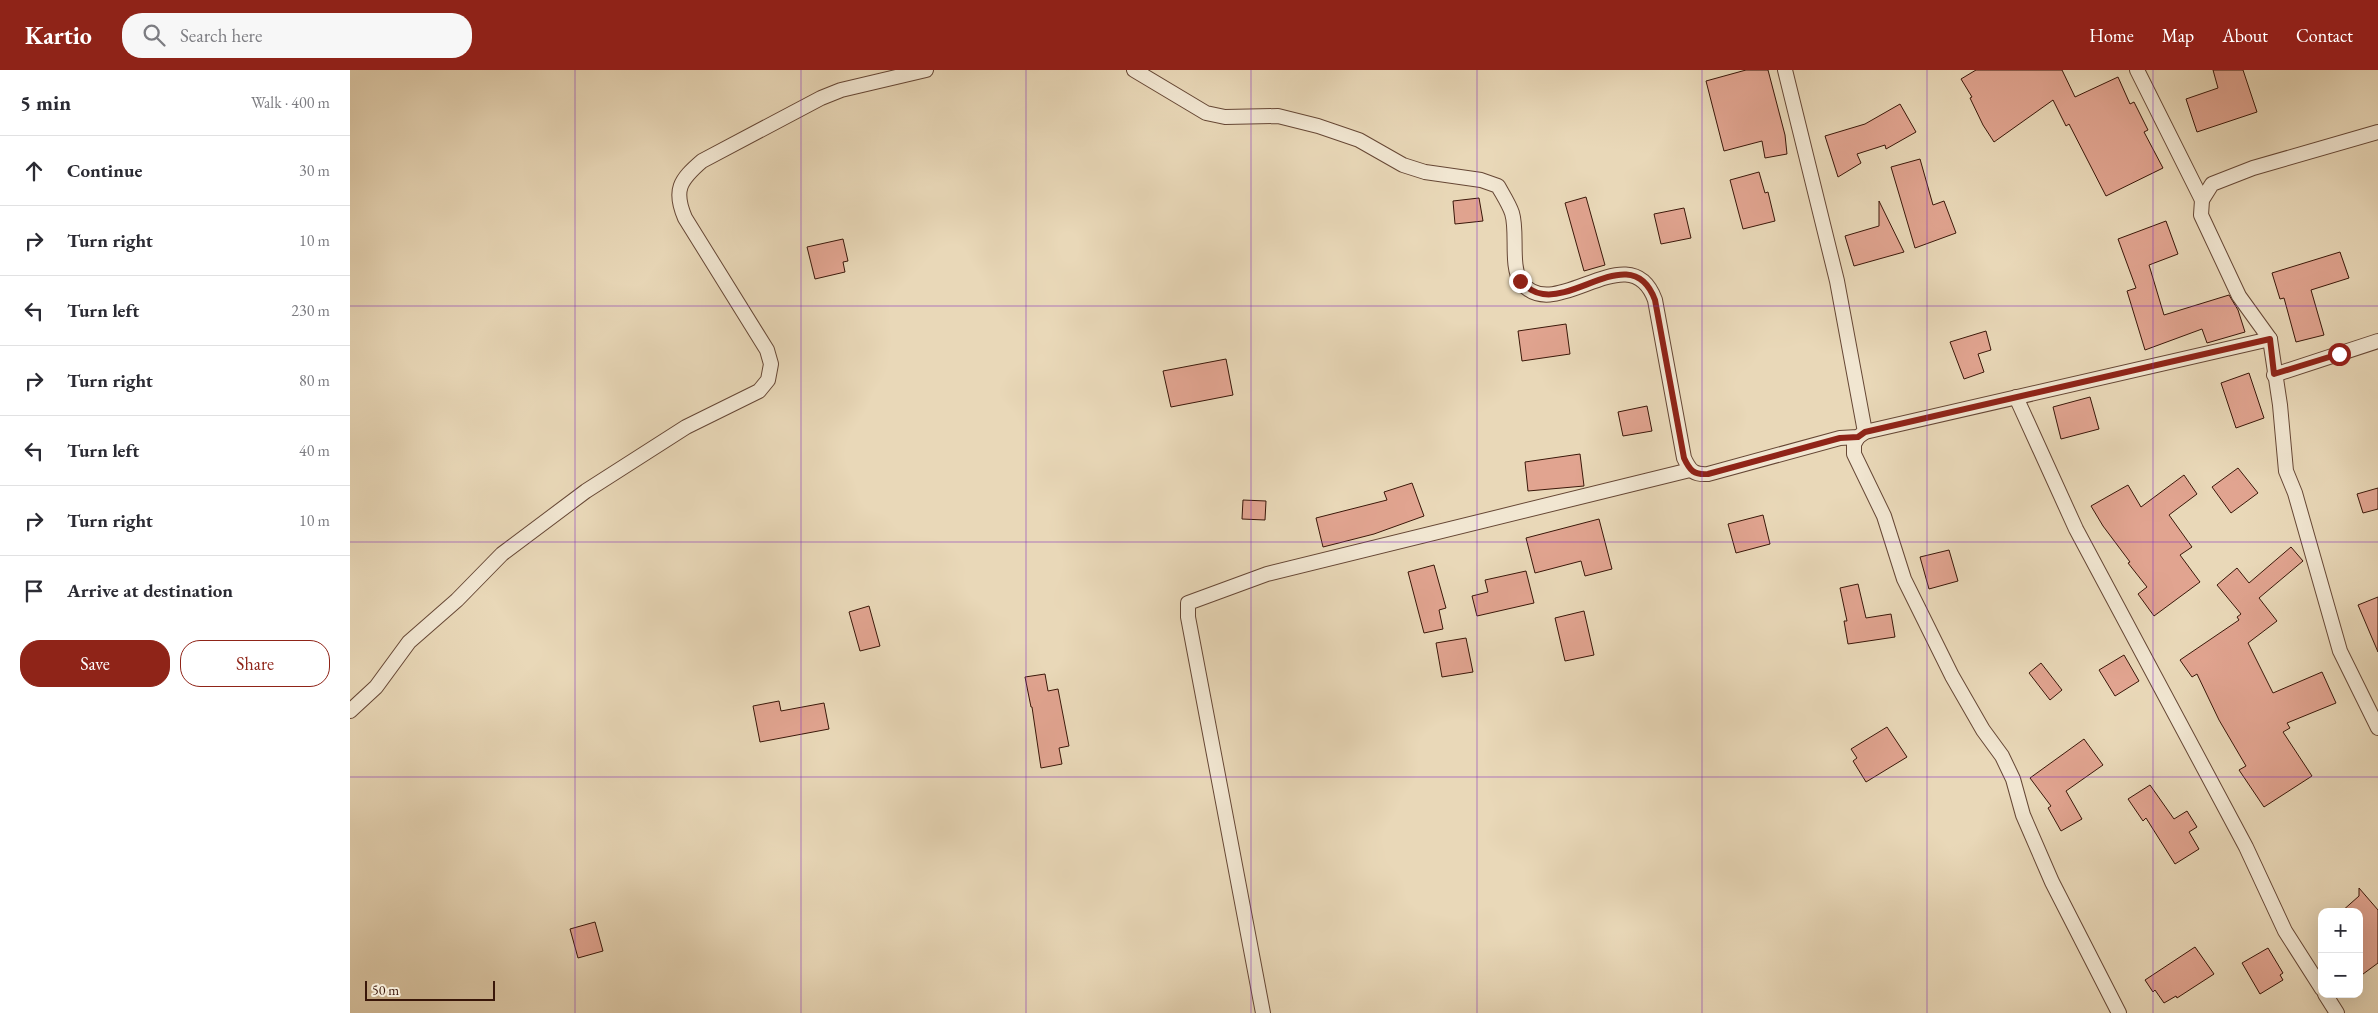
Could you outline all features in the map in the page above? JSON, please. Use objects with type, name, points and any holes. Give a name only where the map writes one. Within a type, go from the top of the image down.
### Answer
[{"type":"street","points":[[350,711],[376,687],[409,642],[457,600],[502,554],[586,491],[686,428],[759,392],[768,380],[771,364],[767,350],[685,218],[678,202],[679,189],[685,176],[702,161],[821,98],[841,90],[926,70]]},
{"type":"street","points":[[1134,70],[1206,113],[1225,117],[1278,116],[1318,126],[1359,140],[1403,165],[1425,172],[1481,180],[1498,186],[1513,214],[1516,264],[1520,281],[1530,290],[1543,294],[1558,294],[1617,274],[1631,275],[1644,281],[1652,290],[1655,300],[1684,458],[1690,470],[1698,474],[1708,474],[1840,438],[1862,435],[2016,397],[2270,339]]},
{"type":"street","points":[[1785,70],[1836,281],[1862,435]]},
{"type":"street","points":[[2138,70],[2202,200]]},
{"type":"street","points":[[2378,132],[2252,168],[2212,184],[2202,200],[2201,215],[2239,296],[2270,339],[2280,405],[2286,471],[2297,502],[2340,651],[2378,728]]},
{"type":"street","points":[[2274,374],[2378,341]]},
{"type":"street","points":[[2016,397],[2076,529],[2246,847],[2285,931],[2318,983]]},
{"type":"street","points":[[1862,435],[1854,444],[1854,454],[1884,516],[1904,579],[1952,676],[1983,730],[2002,756],[2013,779],[2023,815],[2052,882],[2120,1013]]},
{"type":"street","points":[[1264,1013],[1188,617],[1188,603],[1267,574],[1690,470]]},
{"type":"street","points":[[2328,998],[2337,1013]]},
{"type":"building","points":[[1746,70],[1768,70],[1785,135],[1787,154],[1765,158],[1762,141],[1724,151],[1706,81]]},
{"type":"building","points":[[1976,70],[2062,70],[2075,97],[2118,77],[2130,104],[2134,102],[2148,130],[2144,132],[2163,168],[2106,196],[2069,124],[2066,126],[2053,100],[1994,142],[1983,125],[1970,98],[1972,97],[1961,79]]},
{"type":"building","points":[[2213,70],[2243,70],[2257,112],[2197,132],[2186,99],[2218,88]]},
{"type":"building","points":[[1900,104],[1916,132],[1886,149],[1885,145],[1857,154],[1861,163],[1838,177],[1825,136],[1865,124]]},
{"type":"building","points":[[1920,159],[1933,205],[1944,201],[1956,233],[1915,248],[1891,167]]},
{"type":"building","points":[[1759,172],[1765,193],[1768,192],[1775,221],[1743,229],[1730,180]]},
{"type":"building","points":[[1586,197],[1605,265],[1584,271],[1565,203]]},
{"type":"building","points":[[1479,198],[1483,221],[1455,224],[1453,201]]},
{"type":"building","points":[[1879,201],[1904,252],[1854,266],[1845,236],[1879,226]]},
{"type":"building","points":[[1684,208],[1691,238],[1661,244],[1654,214]]},
{"type":"building","points":[[2166,221],[2178,254],[2149,265],[2164,315],[2229,295],[2238,310],[2245,332],[2207,343],[2202,329],[2145,350],[2127,291],[2136,288],[2118,239]]},
{"type":"building","points":[[843,239],[848,261],[843,262],[845,272],[815,279],[807,247]]},
{"type":"building","points":[[2340,252],[2349,278],[2311,290],[2324,335],[2296,342],[2284,298],[2280,299],[2272,273]]},
{"type":"building","points":[[1566,324],[1570,354],[1522,361],[1518,331]]},
{"type":"building","points":[[1986,331],[1991,350],[1978,354],[1984,372],[1964,379],[1950,342]]},
{"type":"building","points":[[1226,359],[1233,395],[1171,407],[1163,371]]},
{"type":"building","points":[[2249,373],[2264,418],[2236,428],[2221,383]]},
{"type":"building","points":[[2090,397],[2099,429],[2061,439],[2053,407]]},
{"type":"building","points":[[1647,406],[1652,431],[1623,436],[1618,412]]},
{"type":"building","points":[[1580,454],[1584,486],[1528,491],[1525,462]]},
{"type":"building","points":[[2238,468],[2258,493],[2231,513],[2212,487]]},
{"type":"building","points":[[2184,475],[2197,494],[2169,515],[2192,547],[2180,555],[2200,582],[2154,616],[2138,594],[2147,587],[2128,563],[2130,562],[2103,526],[2091,506],[2128,485],[2141,507]]},
{"type":"building","points":[[1412,483],[1424,516],[1374,534],[1323,547],[1316,518],[1387,500],[1384,492]]},
{"type":"building","points":[[2378,488],[2378,509],[2363,513],[2357,494]]},
{"type":"building","points":[[1243,500],[1266,501],[1265,520],[1242,519]]},
{"type":"building","points":[[1763,515],[1770,544],[1736,553],[1728,524]]},
{"type":"building","points":[[1599,519],[1612,569],[1585,576],[1581,561],[1535,573],[1526,538]]},
{"type":"building","points":[[2291,547],[2303,561],[2259,598],[2277,621],[2248,643],[2273,693],[2322,672],[2336,703],[2287,723],[2290,728],[2283,732],[2312,776],[2264,807],[2239,770],[2246,766],[2219,720],[2197,674],[2192,677],[2180,660],[2239,620],[2237,617],[2241,614],[2217,585],[2237,568],[2249,583]]},
{"type":"building","points":[[1949,550],[1958,581],[1929,589],[1920,557]]},
{"type":"building","points":[[1434,565],[1446,608],[1439,610],[1443,629],[1424,633],[1408,572]]},
{"type":"building","points":[[1526,571],[1534,603],[1477,616],[1472,596],[1488,592],[1485,580]]},
{"type":"building","points":[[1858,584],[1866,618],[1891,614],[1895,637],[1848,644],[1844,621],[1847,621],[1840,588]]},
{"type":"building","points":[[2378,597],[2378,652],[2358,605]]},
{"type":"building","points":[[869,606],[880,646],[860,651],[849,612]]},
{"type":"building","points":[[1584,611],[1594,655],[1565,661],[1555,618]]},
{"type":"building","points":[[1466,638],[1473,672],[1442,677],[1436,643]]},
{"type":"building","points":[[2124,655],[2139,681],[2115,696],[2099,670]]},
{"type":"building","points":[[2041,663],[2062,690],[2050,700],[2029,673]]},
{"type":"building","points":[[1045,674],[1048,691],[1058,689],[1069,746],[1059,748],[1062,764],[1041,768],[1032,707],[1025,677]]},
{"type":"building","points":[[779,701],[781,711],[824,703],[829,729],[760,742],[753,706]]},
{"type":"building","points":[[1887,727],[1907,757],[1866,782],[1853,761],[1857,758],[1851,749]]},
{"type":"building","points":[[2084,739],[2103,765],[2066,791],[2082,819],[2061,831],[2048,808],[2051,806],[2030,778]]},
{"type":"building","points":[[2150,785],[2174,819],[2187,811],[2197,827],[2189,832],[2199,849],[2175,864],[2146,818],[2143,821],[2128,799]]},
{"type":"building","points":[[2359,888],[2378,910],[2378,963],[2363,974],[2363,908],[2346,908],[2359,896]]},
{"type":"building","points":[[595,922],[603,951],[578,958],[570,929]]},
{"type":"building","points":[[2195,947],[2214,974],[2177,998],[2176,996],[2164,1003],[2145,980]]},
{"type":"building","points":[[2268,948],[2283,973],[2280,975],[2283,980],[2260,994],[2242,963]]},
{"type":"route","points":[[1520,281],[1530,290],[1543,294],[1558,294],[1617,274],[1631,275],[1644,281],[1652,290],[1655,300],[1684,458],[1690,470],[1698,474],[1708,474],[1840,438],[1858,437],[1865,432],[2270,339],[2274,374],[2339,354]]}]
